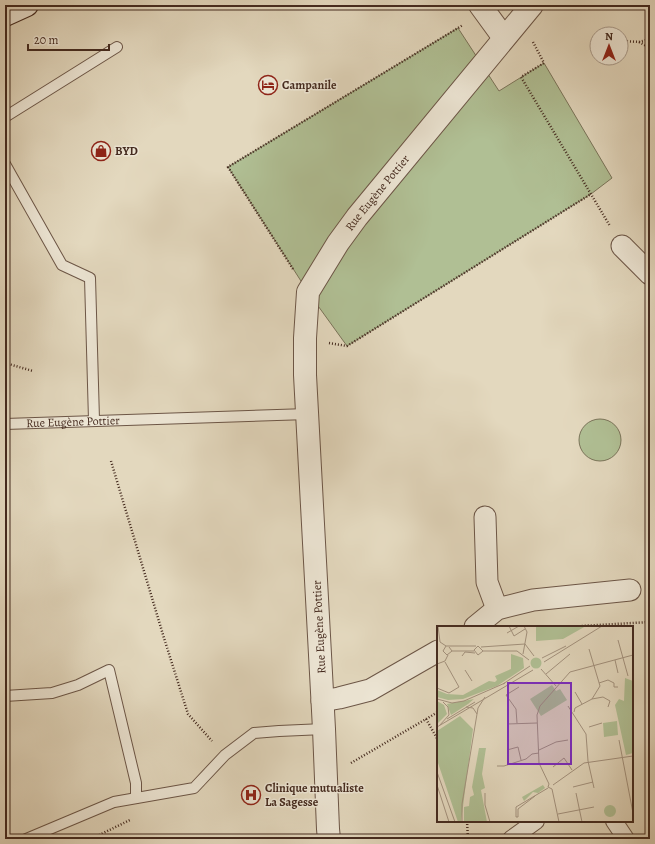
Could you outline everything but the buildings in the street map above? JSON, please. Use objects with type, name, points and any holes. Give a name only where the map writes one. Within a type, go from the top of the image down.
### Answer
[{"type":"street","points":[[5,15],[27,5]]},
{"type":"street","points":[[483,8],[504,38]]},
{"type":"street","name":"Rue Eugène Pottier","points":[[330,839],[328,829],[305,375],[305,338],[308,292],[338,243],[357,217],[526,11]]},
{"type":"street","points":[[622,246],[650,274]]},
{"type":"street","points":[[485,517],[487,582],[497,609]]},
{"type":"street","points":[[476,626],[497,609],[533,600],[630,590]]},
{"type":"street","points":[[322,701],[370,690],[437,652]]},
{"type":"street","points":[[511,839],[535,822]]},
{"type":"street","points":[[615,822],[626,839]]},
{"type":"lane","points":[[5,117],[117,47]]},
{"type":"lane","points":[[5,164],[62,265],[90,278],[94,420]]},
{"type":"lane","name":"Rue Eugène Pottier","points":[[5,424],[308,414]]},
{"type":"lane","points":[[5,696],[52,693],[78,685],[109,670],[136,784],[136,798]]},
{"type":"lane","points":[[26,839],[114,802],[194,788],[225,755],[254,734],[279,731],[324,729]]},
{"type":"path","points":[[308,292],[228,167],[483,8]]},
{"type":"path","points":[[526,11],[544,63],[521,77],[622,246]]},
{"type":"path","points":[[629,41],[639,42],[650,39]]},
{"type":"path","points":[[639,42],[650,48]]},
{"type":"path","points":[[305,338],[347,346],[592,194]]},
{"type":"path","points":[[5,363],[33,371]]},
{"type":"path","points":[[111,461],[188,714],[225,755]]},
{"type":"path","points":[[581,626],[650,622]]},
{"type":"path","points":[[326,778],[437,713]]},
{"type":"path","points":[[426,719],[437,738]]},
{"type":"path","points":[[467,822],[468,839]]},
{"type":"green space","points":[[458,28],[499,91],[544,63],[612,178],[591,194],[347,346],[308,292],[228,167]]},
{"type":"green space","points":[[596,419],[604,419],[615,425],[621,436],[621,444],[615,455],[604,461],[596,461],[585,455],[579,444],[579,436],[585,425]]},
{"type":"place","name":"Campanile","points":[[268,85]]},
{"type":"place","name":"BYD","points":[[101,151]]},
{"type":"place","name":"Clinique mutualiste La Sagesse","points":[[251,795]]}]
